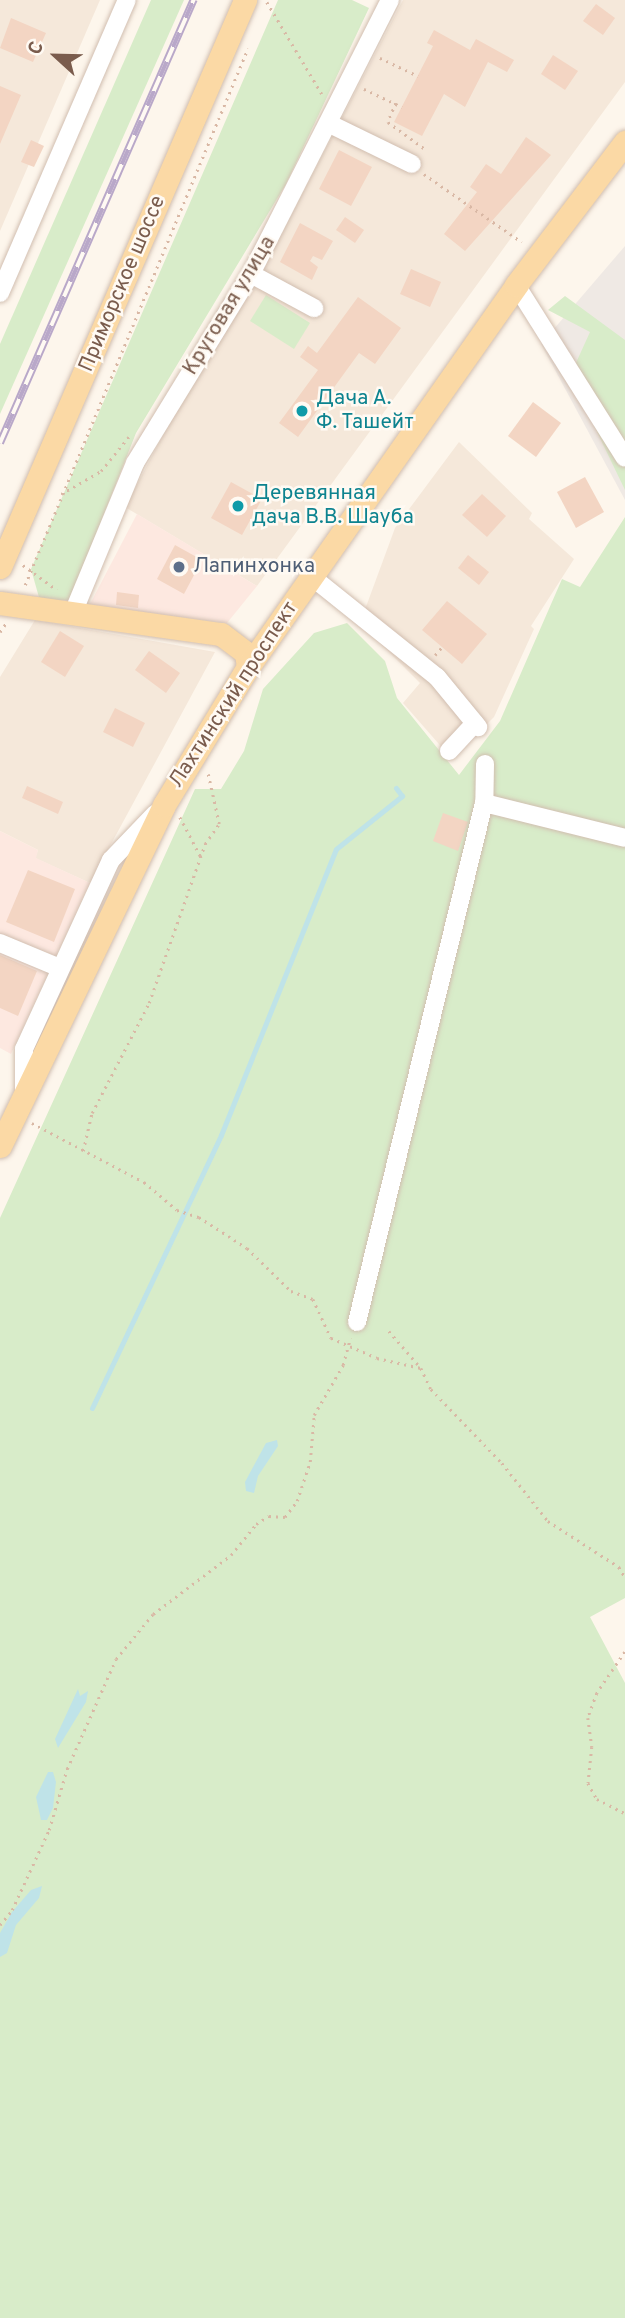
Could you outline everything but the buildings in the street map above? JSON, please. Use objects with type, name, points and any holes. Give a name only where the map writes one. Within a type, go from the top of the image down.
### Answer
[{"type":"main road","name":"Приморское шоссе","points":[[7,564],[260,4]]},
{"type":"main road","name":"Лахтинский проспект","points":[[0,1146],[171,809],[248,667],[516,285],[625,142]]},
{"type":"main road","points":[[0,603],[74,609],[221,634],[246,653],[248,667]]},
{"type":"street","points":[[0,293],[127,0]]},
{"type":"street","name":"Круговая улица","points":[[74,609],[135,463],[251,274],[332,120],[390,0]]},
{"type":"street","points":[[332,120],[412,164]]},
{"type":"street","points":[[251,274],[314,308]]},
{"type":"street","points":[[516,285],[625,458]]},
{"type":"street","points":[[312,577],[437,677],[477,725],[449,751]]},
{"type":"street","points":[[357,1322],[484,803],[485,764]]},
{"type":"street","points":[[484,803],[625,838]]},
{"type":"street","points":[[24,1096],[24,1049],[111,860],[171,809]]},
{"type":"street","points":[[0,943],[60,968]]},
{"type":"path","points":[[260,4],[332,120]]},
{"type":"path","points":[[23,595],[29,568],[251,41]]},
{"type":"path","points":[[365,50],[418,76]]},
{"type":"path","points":[[348,86],[402,107]]},
{"type":"path","points":[[396,103],[388,122],[425,149]]},
{"type":"path","points":[[412,164],[538,255]]},
{"type":"path","points":[[61,494],[101,471],[132,432]]},
{"type":"path","points":[[7,564],[29,568],[74,609]]},
{"type":"path","points":[[83,1151],[92,1113],[170,955],[201,858],[219,824],[205,766]]},
{"type":"path","points":[[171,809],[201,858]]},
{"type":"path","points":[[31,1122],[144,1182],[177,1210],[199,1217],[247,1248],[291,1292],[313,1299],[331,1338],[346,1346],[421,1368]]},
{"type":"path","points":[[0,1925],[12,1910],[50,1830],[67,1769],[116,1659],[153,1614],[231,1555],[256,1524],[269,1516],[285,1517],[297,1502],[310,1462],[314,1415],[343,1365],[346,1346],[357,1322]]},
{"type":"path","points":[[389,1331],[421,1368],[430,1389],[502,1463],[548,1521],[619,1567],[625,1577]]},
{"type":"path","points":[[625,1652],[597,1693],[588,1717],[592,1747],[588,1783],[597,1799],[625,1813]]},
{"type":"shaded area","points":[[0,0],[100,0],[0,231]]},
{"type":"shaded area","points":[[403,0],[625,0],[625,82],[257,586],[125,507],[177,409],[255,285]]},
{"type":"shaded area","points":[[625,246],[625,500],[541,344]]},
{"type":"shaded area","points":[[459,442],[532,513],[529,519],[574,559],[531,626],[534,629],[494,717],[452,759],[403,703],[420,683],[360,623],[395,528]]},
{"type":"shaded area","points":[[137,514],[257,586],[227,623],[89,606]]},
{"type":"shaded area","points":[[35,620],[215,652],[90,883],[35,858],[38,850],[0,831],[0,677]]},
{"type":"shaded area","points":[[0,831],[38,850],[36,858],[90,883],[11,1054],[0,1048]]},
{"type":"green space","points":[[151,0],[184,0],[0,414],[0,344]]},
{"type":"green space","points":[[278,0],[352,0],[369,8],[286,184],[136,433],[70,600],[40,601],[31,569]]},
{"type":"green space","points":[[266,295],[310,323],[294,349],[250,321]]},
{"type":"green space","points":[[565,296],[625,340],[625,490],[570,376],[590,332],[548,310]]},
{"type":"green space","points":[[625,517],[625,1598],[590,1617],[625,1683],[625,2318],[0,2318],[0,1218],[195,789],[221,789],[244,751],[263,689],[314,633],[347,623],[385,661],[397,698],[459,775],[500,721],[562,579],[580,587]]},
{"type":"water","points":[[277,1440],[278,1446],[258,1476],[254,1493],[246,1491],[245,1482],[266,1443]]},
{"type":"water","points":[[78,1689],[80,1696],[88,1691],[86,1702],[58,1748],[55,1739]]},
{"type":"water","points":[[48,1772],[53,1772],[56,1782],[53,1808],[47,1820],[41,1820],[36,1797]]},
{"type":"water","points":[[42,1886],[39,1898],[16,1925],[7,1953],[0,1957],[0,1933],[12,1912],[31,1890]]},
{"type":"waterway","points":[[92,1408],[221,1135],[336,849],[402,796],[396,788]]},
{"type":"railway","points":[[0,443],[194,0]]},
{"type":"place","name":"Дача А. Ф. Ташейт","points":[[302,411]]},
{"type":"place","name":"Деревянная дача В.В. Шауба","points":[[238,506]]},
{"type":"place","name":"Лапинхонка","points":[[179,567]]}]
